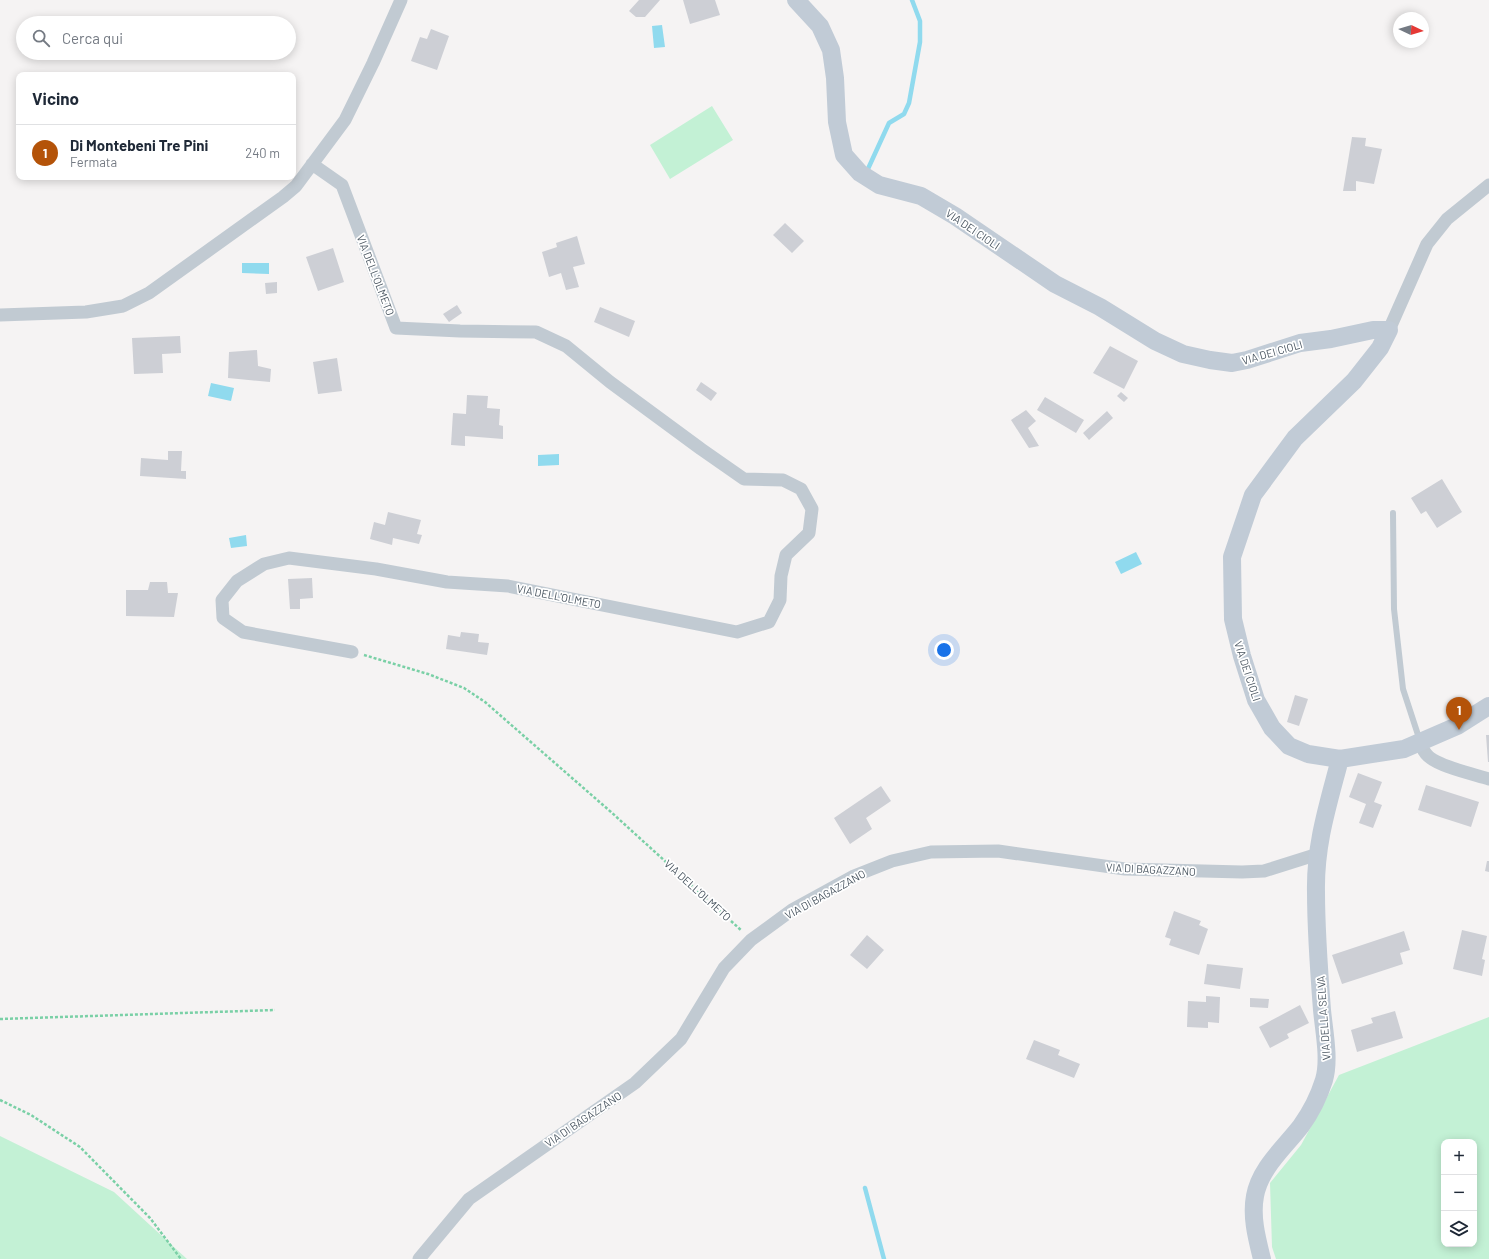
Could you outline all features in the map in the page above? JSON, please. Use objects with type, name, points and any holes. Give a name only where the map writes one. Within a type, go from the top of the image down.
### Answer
[{"type":"street","points":[[0,315],[86,312],[123,306],[149,293],[283,197],[296,186],[345,120],[373,63],[401,0]]},
{"type":"street","name":"VIA DEI CIOLI","points":[[796,0],[820,26],[831,50],[835,78],[837,122],[844,155],[860,173],[879,185],[921,196],[955,216],[1055,284],[1100,307],[1156,341],[1183,354],[1232,363],[1247,360],[1300,343],[1331,339],[1373,330],[1389,330],[1380,348],[1354,381],[1295,438],[1253,496],[1232,557],[1233,619],[1242,656],[1256,700],[1272,728],[1289,746],[1308,754],[1340,759],[1404,749],[1457,726],[1489,706]]},
{"type":"street","name":"VIA DELL'OLMETO","points":[[312,164],[342,185],[396,328],[536,332],[566,346],[622,391],[744,479],[783,480],[801,489],[812,509],[809,533],[786,555],[780,576],[780,600],[769,622],[737,632],[508,586],[447,582],[376,569],[290,558],[264,564],[237,581],[222,600],[223,618],[243,632],[352,652]]},
{"type":"street","points":[[1389,330],[1427,244],[1447,219],[1489,185]]},
{"type":"street","points":[[1420,743],[1424,752],[1429,758],[1442,764],[1489,779]]},
{"type":"street","name":"VIA DELLA SELVA","points":[[1262,1259],[1255,1228],[1254,1212],[1255,1196],[1260,1180],[1268,1167],[1301,1125],[1313,1106],[1324,1079],[1326,1063],[1320,982],[1316,891],[1318,854],[1323,819],[1340,759]]},
{"type":"street","name":"VIA DI BAGAZZANO","points":[[419,1259],[469,1199],[641,1078],[681,1039],[724,968],[750,940],[792,910],[854,876],[892,861],[931,852],[998,851],[1125,869],[1242,872],[1264,871],[1318,854]]},
{"type":"lane","points":[[1394,513],[1394,609],[1404,689],[1420,743]]},
{"type":"path","name":"VIA DELL'OLMETO","points":[[352,652],[428,674],[464,688],[485,702],[611,812],[734,923],[750,940]]},
{"type":"path","points":[[0,1019],[275,1010]]},
{"type":"path","points":[[0,1100],[31,1115],[80,1147],[150,1218],[181,1259]]},
{"type":"green space","points":[[712,106],[733,140],[670,179],[650,145]]},
{"type":"green space","points":[[1489,1017],[1489,1259],[1276,1259],[1272,1247],[1270,1183],[1301,1145],[1339,1075]]},
{"type":"green space","points":[[0,1136],[114,1192],[187,1259],[0,1259]]},
{"type":"water","points":[[662,25],[665,47],[654,48],[652,26]]},
{"type":"water","points":[[242,263],[269,263],[269,274],[242,273]]},
{"type":"water","points":[[211,383],[234,388],[231,401],[208,396]]},
{"type":"water","points":[[559,454],[559,465],[538,466],[538,455]]},
{"type":"water","points":[[246,535],[247,546],[231,548],[229,538]]},
{"type":"water","points":[[1136,552],[1142,564],[1121,574],[1115,562]]},
{"type":"building","points":[[639,0],[660,0],[645,17],[636,17],[629,11]]},
{"type":"building","points":[[683,0],[715,0],[720,15],[690,24]]},
{"type":"building","points":[[431,29],[449,36],[437,70],[411,61],[420,37],[427,39]]},
{"type":"building","points":[[1352,137],[1366,138],[1365,146],[1382,149],[1374,184],[1356,181],[1356,191],[1343,191]]},
{"type":"building","points":[[785,223],[804,241],[792,253],[773,235]]},
{"type":"building","points":[[577,236],[585,264],[573,267],[579,287],[566,290],[561,273],[549,277],[542,252],[557,247],[556,243]]},
{"type":"building","points":[[333,248],[344,282],[318,291],[306,257]]},
{"type":"building","points":[[277,282],[277,293],[266,294],[265,283]]},
{"type":"building","points":[[457,305],[462,313],[449,322],[443,314]]},
{"type":"building","points":[[600,307],[635,321],[629,337],[594,322]]},
{"type":"building","points":[[180,336],[181,353],[162,354],[163,373],[134,374],[132,338]]},
{"type":"building","points":[[1110,346],[1138,361],[1124,389],[1093,373]]},
{"type":"building","points":[[257,350],[258,366],[271,369],[270,382],[228,378],[229,352]]},
{"type":"building","points":[[337,358],[342,391],[318,394],[313,362]]},
{"type":"building","points":[[701,382],[717,393],[711,401],[696,390]]},
{"type":"building","points":[[1121,392],[1128,398],[1124,402],[1117,396]]},
{"type":"building","points":[[467,395],[488,396],[487,408],[500,409],[499,425],[503,426],[503,439],[465,436],[465,446],[451,445],[453,413],[466,414]]},
{"type":"building","points":[[1045,397],[1084,420],[1076,433],[1037,410]]},
{"type":"building","points":[[1026,410],[1036,421],[1028,428],[1039,446],[1029,448],[1011,420]]},
{"type":"building","points":[[1107,411],[1113,418],[1089,440],[1083,433]]},
{"type":"building","points":[[168,451],[182,451],[181,471],[186,471],[186,479],[140,476],[141,458],[168,460]]},
{"type":"building","points":[[1442,479],[1462,512],[1437,528],[1426,511],[1421,514],[1411,498]]},
{"type":"building","points":[[388,512],[421,520],[417,534],[422,535],[419,544],[393,538],[392,545],[370,539],[374,522],[385,525]]},
{"type":"building","points":[[312,578],[313,598],[300,599],[300,609],[290,609],[288,579]]},
{"type":"building","points":[[150,582],[167,582],[168,593],[178,593],[174,617],[126,616],[126,590],[148,590]]},
{"type":"building","points":[[461,632],[479,634],[478,642],[489,643],[487,655],[446,649],[448,635],[460,637]]},
{"type":"building","points":[[1295,695],[1308,699],[1299,726],[1287,722]]},
{"type":"building","points":[[1486,735],[1489,735],[1489,762],[1488,762]]},
{"type":"building","points":[[1358,773],[1382,782],[1374,802],[1382,805],[1373,828],[1359,823],[1366,804],[1349,797]]},
{"type":"building","points":[[1426,785],[1479,802],[1471,827],[1418,810]]},
{"type":"building","points":[[881,786],[891,801],[866,818],[872,829],[850,844],[834,818]]},
{"type":"building","points":[[1487,861],[1489,861],[1489,872],[1485,871]]},
{"type":"building","points":[[1174,911],[1201,921],[1199,925],[1208,929],[1199,955],[1169,945],[1171,939],[1165,937]]},
{"type":"building","points":[[1462,930],[1487,936],[1482,959],[1485,960],[1482,976],[1453,969]]},
{"type":"building","points":[[1404,931],[1410,950],[1400,953],[1403,964],[1342,984],[1332,955]]},
{"type":"building","points":[[867,935],[884,950],[867,969],[850,955]]},
{"type":"building","points":[[1207,964],[1243,968],[1240,989],[1204,984]]},
{"type":"building","points":[[1206,996],[1220,997],[1219,1023],[1208,1022],[1208,1028],[1187,1027],[1188,1001],[1206,1002]]},
{"type":"building","points":[[1250,998],[1269,999],[1268,1008],[1250,1007]]},
{"type":"building","points":[[1300,1005],[1309,1023],[1287,1034],[1289,1038],[1270,1048],[1259,1027]]},
{"type":"building","points":[[1395,1011],[1403,1038],[1357,1052],[1351,1030],[1373,1023],[1371,1018]]},
{"type":"building","points":[[1034,1040],[1060,1050],[1058,1055],[1080,1064],[1074,1078],[1026,1059]]},
{"type":"waterway","points":[[867,171],[889,123],[904,114],[909,103],[920,42],[920,21],[912,0]]},
{"type":"waterway","points":[[865,1188],[884,1259]]},
{"type":"place","name":"Di Montebeni Tre Pini","points":[[1459,730]]}]
